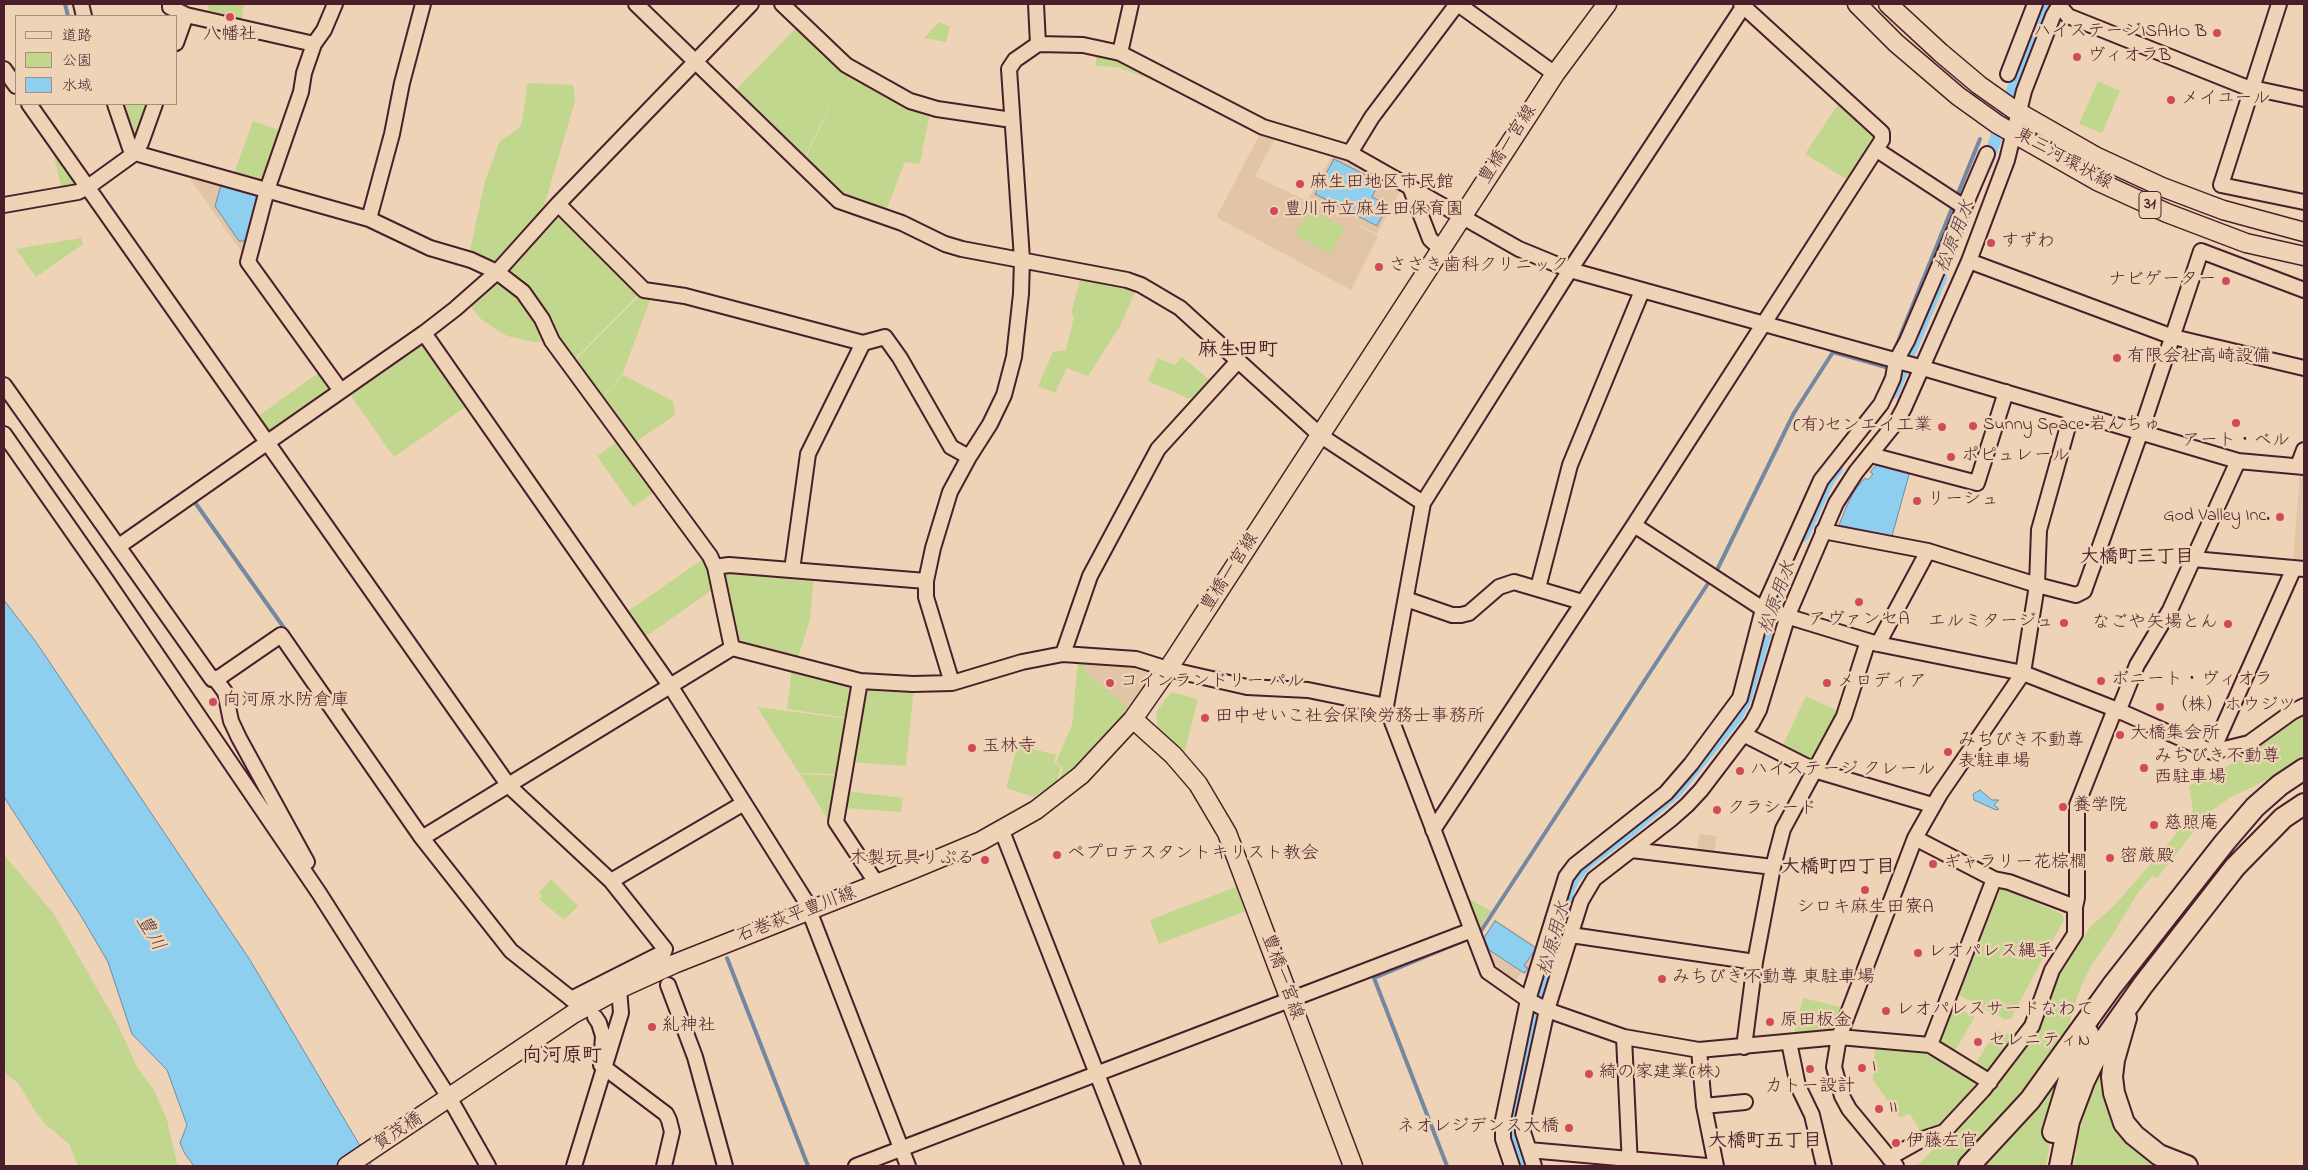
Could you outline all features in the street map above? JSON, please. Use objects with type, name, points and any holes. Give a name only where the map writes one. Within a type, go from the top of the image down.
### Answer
[{"type":"highway","points":[[1969,1166],[2030,1100],[2101,1001],[2225,842],[2255,807],[2280,785],[2304,769]]},
{"type":"highway","points":[[2225,842],[2304,791]]},
{"type":"highway","points":[[2060,1166],[2070,1121],[2084,1082],[2104,1040],[2235,868],[2283,818],[2304,804]]},
{"type":"highway","points":[[2252,850],[2285,829],[2304,822]]},
{"type":"highway","points":[[2047,1166],[2052,1134],[2069,1079],[2101,1001]]},
{"type":"highway","points":[[2129,1006],[2114,1060],[2112,1078],[2117,1104],[2124,1123],[2134,1135],[2158,1155],[2187,1166]]},
{"type":"main road","name":"豊橋一宮線","points":[[1353,1166],[1237,858],[1217,812],[1186,769],[1132,719],[1168,669],[1321,436],[1555,74],[1607,4]]},
{"type":"main road","name":"東三河環状線","points":[[1857,4],[1902,49],[1958,96],[2006,129],[2097,181],[2167,213],[2246,242],[2304,256]]},
{"type":"main road","name":"東三河環状線","points":[[1888,4],[1940,53],[2012,108],[2097,157],[2162,187],[2223,210],[2304,232]]},
{"type":"main road","name":"石巻萩平豊川線","points":[[450,1099],[573,1014],[619,988],[674,964],[877,884],[1002,831],[1036,810],[1081,775],[1132,719]]},
{"type":"main road","name":"賀茂橋","points":[[347,1166],[450,1099]]},
{"type":"street","points":[[170,4],[170,7],[186,15],[314,44]]},
{"type":"street","points":[[335,4],[324,30],[314,44],[304,73],[301,92],[267,190],[248,262],[341,391]]},
{"type":"street","points":[[369,219],[392,134],[402,83],[423,4]]},
{"type":"street","points":[[636,4],[839,201],[902,223],[945,244],[962,249],[1127,280],[1141,286],[1180,308],[1321,436],[1423,503]]},
{"type":"street","points":[[119,546],[424,333],[497,272],[558,204],[751,4]]},
{"type":"street","points":[[782,4],[846,65],[910,101],[937,109],[1012,120]]},
{"type":"street","points":[[1036,4],[1038,44]]},
{"type":"street","points":[[1120,53],[1131,4]]},
{"type":"street","points":[[1350,153],[1372,117],[1457,4],[1555,74]]},
{"type":"street","points":[[2008,74],[2034,4]]},
{"type":"street","points":[[1512,1166],[1503,1138],[1503,1120],[1537,1004],[1566,877],[1575,866],[1666,793],[1728,716],[1740,698],[1774,611],[1821,480],[1880,404],[1894,378],[1908,365],[1969,262],[2007,160],[2006,129],[2012,108],[2027,83],[2059,4],[2068,16],[2252,88],[2304,99]]},
{"type":"street","points":[[2279,4],[2221,185],[2304,202]]},
{"type":"street","points":[[1433,830],[1634,525],[1763,323],[1877,150],[1882,133],[1742,6],[1570,270],[1423,503],[1386,706],[1433,830],[1488,972],[1537,1004],[1624,1037],[1699,1050],[1839,1037],[1930,1045],[1990,1082]]},
{"type":"street","points":[[178,37],[186,15]]},
{"type":"street","points":[[952,683],[926,597],[926,581],[933,548],[950,492],[990,424],[1004,395],[1014,357],[1021,294],[1022,259],[1009,69],[1015,60],[1038,44],[1083,46],[1120,53],[1263,126],[1350,153],[1519,249],[1570,270],[2006,392],[2238,461],[2302,459]]},
{"type":"street","points":[[4,69],[15,85]]},
{"type":"street","points":[[29,105],[509,786],[611,881],[665,949],[664,952],[573,1000],[511,951],[422,838],[282,635],[216,680]]},
{"type":"street","points":[[115,105],[130,148],[135,154],[369,219],[430,248],[471,260],[497,272],[523,292],[535,306],[552,341],[710,556],[715,566],[732,648]]},
{"type":"street","points":[[4,205],[78,192],[88,188],[135,154],[155,105]]},
{"type":"street","points":[[1877,150],[1958,203]]},
{"type":"street","points":[[1534,1166],[1523,1132],[1523,1120],[1537,1004],[1571,936],[1581,901],[1594,879],[1687,805],[1745,735],[1758,710],[1774,611],[1823,531],[1845,487],[1897,421],[1908,365],[1907,342],[1958,203],[1987,154]]},
{"type":"street","points":[[1410,187],[1430,239],[1442,250]]},
{"type":"street","points":[[558,204],[644,290],[685,296],[863,343],[885,337],[900,358],[951,447],[969,457]]},
{"type":"street","points":[[1823,531],[1928,551],[2037,585],[2076,595],[2084,592],[2174,337],[2201,251],[2304,290]]},
{"type":"street","points":[[1969,262],[2174,337],[2304,368]]},
{"type":"street","points":[[1538,588],[1570,465],[1642,291]]},
{"type":"street","points":[[424,333],[671,687],[810,911],[908,1166]]},
{"type":"street","points":[[792,570],[808,454],[863,343]]},
{"type":"street","points":[[1064,654],[1090,576],[1158,448],[1238,360]]},
{"type":"street","points":[[4,385],[212,679],[216,680],[225,692],[234,728],[310,868],[319,893]]},
{"type":"street","points":[[1870,455],[1977,483],[2006,392]]},
{"type":"street","points":[[2072,412],[2039,530],[2037,585],[2023,673],[1932,805],[1915,838],[1839,1037],[1834,1067],[1842,1096],[1849,1109],[1892,1162],[1923,1140],[1944,1132],[1990,1082],[2032,1026],[2052,970],[2075,934],[2074,907],[2077,898],[2078,805],[2137,666],[2170,610],[2238,461]]},
{"type":"street","points":[[4,434],[110,585],[319,893],[450,1099],[488,1166]]},
{"type":"street","points":[[1634,525],[1774,611],[1873,642],[2023,673],[2117,710],[2212,752],[2249,743],[2292,712],[2304,706]]},
{"type":"street","points":[[1744,1047],[1755,962],[1773,867],[1783,830],[1844,716],[1873,642],[1928,551]]},
{"type":"street","points":[[2193,559],[2299,568],[2212,752]]},
{"type":"street","points":[[715,566],[730,565],[926,581]]},
{"type":"street","points":[[1406,599],[1452,615],[1461,616],[1469,613],[1499,586],[1514,582],[1582,602]]},
{"type":"street","points":[[422,838],[732,648],[860,681],[913,684],[952,683],[1022,662],[1064,654],[1136,659],[1168,669],[1247,687],[1308,690],[1386,706]]},
{"type":"street","points":[[860,681],[836,822],[877,884]]},
{"type":"street","points":[[1745,735],[1814,770],[1932,805]]},
{"type":"street","points":[[611,881],[744,804]]},
{"type":"street","points":[[1002,831],[1133,1166]]},
{"type":"street","points":[[1915,838],[1994,879],[2009,882],[2074,907]]},
{"type":"street","points":[[1632,850],[1773,867]]},
{"type":"street","points":[[1930,1045],[1994,879]]},
{"type":"street","points":[[856,1166],[1472,930]]},
{"type":"street","points":[[1571,936],[1755,962]]},
{"type":"street","points":[[668,985],[695,1057],[725,1166]]},
{"type":"street","points":[[574,1166],[621,1013],[619,988]]},
{"type":"street","points":[[595,1017],[602,1031],[600,1061],[605,1068],[666,1114],[672,1132],[664,1166]]},
{"type":"street","points":[[1624,1037],[1629,1162]]},
{"type":"street","points":[[1789,1042],[1798,1086],[1812,1115],[1824,1166]]},
{"type":"street","points":[[1699,1050],[1704,1106],[1716,1166]]},
{"type":"street","points":[[1704,1106],[1745,1102]]},
{"type":"street","points":[[468,1133],[479,1166]]},
{"type":"street","points":[[1529,1150],[1629,1162],[1707,1166]]},
{"type":"shaded area","name":"豊川市立麻生田保育園","points":[[1262,130],[1277,135],[1255,176],[1307,201],[1333,154],[1350,159],[1402,188],[1377,234],[1346,219],[1378,236],[1351,290],[1218,218],[1217,216]]},
{"type":"shaded area","points":[[186,173],[262,195],[246,254],[243,254]]},
{"type":"shaded area","points":[[2300,475],[2304,475],[2304,562],[2293,561]]},
{"type":"shaded area","points":[[1086,662],[1144,666],[1153,675],[1129,708],[1085,672]]},
{"type":"shaded area","points":[[1699,834],[1717,836],[1714,854],[1697,852]]},
{"type":"shaded area","points":[[1495,919],[1539,948],[1532,976],[1521,973],[1514,983],[1494,970],[1482,939]]},
{"type":"green space","name":"八幡社","points":[[209,4],[244,4],[241,22],[209,15],[207,11]]},
{"type":"green space","points":[[939,22],[950,27],[946,42],[924,38]]},
{"type":"green space","points":[[798,26],[845,72],[805,157],[736,90]]},
{"type":"green space","points":[[1096,55],[1119,59],[1158,80],[1158,82],[1117,67],[1096,66]]},
{"type":"green space","points":[[845,72],[930,112],[920,164],[905,162],[887,208],[842,193],[806,158]]},
{"type":"green space","points":[[2098,81],[2120,91],[2102,133],[2079,124]]},
{"type":"green space","points":[[530,83],[573,85],[575,101],[540,220],[494,266],[469,255],[485,181],[500,141],[518,129],[522,122],[527,86]]},
{"type":"green space","points":[[1841,100],[1875,131],[1873,142],[1848,180],[1805,154]]},
{"type":"green space","points":[[119,105],[151,105],[135,145]]},
{"type":"green space","points":[[253,121],[281,131],[264,185],[233,176]]},
{"type":"green space","points":[[51,143],[81,186],[62,191]]},
{"type":"green space","points":[[1310,209],[1345,228],[1330,254],[1295,235]]},
{"type":"green space","points":[[561,213],[640,293],[572,362],[557,340],[554,328],[531,290],[508,269]]},
{"type":"green space","points":[[81,238],[83,244],[36,277],[16,249]]},
{"type":"green space","points":[[1081,276],[1136,290],[1120,326],[1088,376],[1067,368],[1055,393],[1038,386],[1053,352],[1066,350],[1074,316],[1071,314]]},
{"type":"green space","points":[[500,278],[521,295],[547,341],[535,342],[507,336],[482,320],[471,307]]},
{"type":"green space","points":[[641,294],[651,298],[622,375],[601,399],[573,363]]},
{"type":"green space","points":[[422,341],[467,406],[394,457],[349,393]]},
{"type":"green space","points":[[1182,357],[1213,383],[1200,397],[1187,398],[1148,381],[1158,358],[1175,365]]},
{"type":"green space","points":[[321,371],[335,390],[270,435],[257,417]]},
{"type":"green space","points":[[623,375],[673,401],[675,415],[634,443],[601,400]]},
{"type":"green space","points":[[620,440],[657,490],[633,507],[597,456]]},
{"type":"green space","points":[[706,557],[715,588],[642,639],[624,614]]},
{"type":"green space","points":[[727,570],[814,575],[810,620],[797,660],[741,646],[735,641],[721,576]]},
{"type":"green space","points":[[1078,661],[1086,662],[1085,672],[1129,708],[1094,748],[1060,781],[1063,767],[1056,762],[1072,725]]},
{"type":"green space","points":[[792,668],[854,684],[849,718],[787,709]]},
{"type":"green space","points":[[864,686],[914,688],[906,766],[852,762]]},
{"type":"green space","points":[[1171,692],[1198,699],[1184,754],[1158,730],[1156,712]]},
{"type":"green space","points":[[1806,696],[1840,712],[1815,758],[1809,760],[1782,747]]},
{"type":"green space","points":[[757,707],[849,719],[839,774],[799,773]]},
{"type":"green space","points":[[2304,715],[2304,754],[2277,775],[2231,797],[2214,809],[2207,815],[2157,878],[2152,876],[2137,894],[2112,936],[2090,967],[2078,994],[2065,1038],[2049,1060],[1978,1144],[1954,1166],[1917,1166],[1998,1081],[2031,1040],[2041,1023],[2058,975],[2091,926],[2115,905],[2188,820],[2193,810],[2189,786],[2243,758]]},
{"type":"green space","points":[[1018,745],[1056,755],[1054,763],[1061,767],[1057,781],[1034,797],[1006,788]]},
{"type":"green space","points":[[800,774],[839,776],[830,823]]},
{"type":"green space","points":[[847,791],[903,798],[901,812],[844,808]]},
{"type":"green space","points":[[4,855],[54,914],[118,1025],[138,1069],[154,1090],[167,1120],[177,1163],[180,1166],[78,1166],[69,1144],[45,1124],[18,1083],[6,1074],[4,1060]]},
{"type":"green space","points":[[551,879],[578,906],[564,920],[539,899],[542,896],[539,893]]},
{"type":"green space","points":[[1238,886],[1248,910],[1159,944],[1150,920]]},
{"type":"green space","points":[[2001,887],[2062,914],[2064,920],[2011,1018],[2005,1020],[1959,995]]},
{"type":"green space","points":[[1466,897],[1491,911],[1478,930]]},
{"type":"green space","points":[[1803,998],[1845,1008],[1837,1027],[1831,1030],[1794,1034]]},
{"type":"green space","points":[[1954,1006],[1975,1017],[1953,1054],[1940,1047],[1939,1041]]},
{"type":"green space","points":[[1997,1030],[2005,1035],[2015,1032],[2020,1035],[1993,1071],[1984,1072],[1974,1066]]},
{"type":"green space","points":[[1875,1048],[1929,1053],[1979,1082],[1980,1087],[1940,1129],[1923,1136],[1910,1114],[1899,1117],[1873,1080]]},
{"type":"green space","points":[[2109,1054],[2110,1094],[2161,1166],[2074,1166],[2078,1137],[2088,1100]]},
{"type":"green space","points":[[2074,1057],[2051,1135],[2046,1166],[1979,1166]]},
{"type":"water","points":[[1334,159],[1379,182],[1372,197],[1388,205],[1377,226],[1315,194]]},
{"type":"water","points":[[221,185],[260,196],[247,241],[239,241],[215,206]]},
{"type":"water","points":[[1878,463],[1910,471],[1892,536],[1839,525],[1855,490],[1865,478],[1868,480],[1873,474],[1870,472]]},
{"type":"water","name":"豊川","points":[[4,600],[36,642],[250,960],[372,1166],[194,1166],[185,1154],[180,1143],[187,1125],[167,1070],[132,1034],[108,962],[81,916],[4,797]]},
{"type":"water","points":[[1980,790],[1992,800],[1999,800],[1994,805],[1999,809],[1996,810],[1974,800],[1973,794]]},
{"type":"water","points":[[1495,921],[1536,948],[1524,966],[1528,968],[1524,973],[1489,950],[1484,938]]},
{"type":"waterway","points":[[65,4],[68,15]]},
{"type":"waterway","name":"松原用水","points":[[1987,164],[2021,65],[2039,17],[2046,4]]},
{"type":"waterway","points":[[1895,349],[1980,139]]},
{"type":"waterway","name":"松原用水","points":[[1893,393],[1941,278]]},
{"type":"waterway","points":[[1716,572],[1794,413],[1833,352],[1889,368]]},
{"type":"waterway","name":"松原用水","points":[[1803,536],[1829,479],[1837,469]]},
{"type":"waterway","points":[[194,501],[287,632]]},
{"type":"waterway","points":[[1479,934],[1709,582]]},
{"type":"waterway","name":"松原用水","points":[[1524,1166],[1511,1127],[1512,1117],[1536,1009],[1563,907],[1572,881],[1587,863],[1630,831],[1675,793],[1737,716],[1745,701],[1781,584]]},
{"type":"waterway","points":[[1447,1166],[1374,978],[1463,941]]},
{"type":"waterway","points":[[727,958],[808,1166]]},
{"type":"place","name":"八幡社","points":[[230,17]]},
{"type":"place","name":"ハイステージISAHO B","points":[[2217,33]]},
{"type":"place","name":"ヴィオラB","points":[[2077,57]]},
{"type":"place","name":"メイユール","points":[[2171,100]]},
{"type":"place","name":"麻生田地区市民館","points":[[1300,184]]},
{"type":"place","name":"豊川市立麻生田保育園","points":[[1274,211]]},
{"type":"place","name":"すずわ","points":[[1991,243]]},
{"type":"place","name":"ささき歯科クリニック","points":[[1379,267]]},
{"type":"place","name":"ナビゲーター","points":[[2226,281]]},
{"type":"place","name":"有限会社高崎設備","points":[[2117,358]]},
{"type":"place","name":"アート・ベル","points":[[2236,423]]},
{"type":"place","name":"Sunny Space 岩んちゅ","points":[[1973,426]]},
{"type":"place","name":"(有)センエイ工業","points":[[1942,427]]},
{"type":"place","name":"ポピュレール","points":[[1951,457]]},
{"type":"place","name":"リーシュ","points":[[1917,501]]},
{"type":"place","name":"God Valley Inc.","points":[[2280,517]]},
{"type":"place","name":"アヴァンセA","points":[[1859,602]]},
{"type":"place","name":"エルミタージュ","points":[[2064,623]]},
{"type":"place","name":"なごや矢場とん","points":[[2228,624]]},
{"type":"place","name":"ボニート・ヴィオラ","points":[[2101,681]]},
{"type":"place","name":"コインランドリー パル","points":[[1110,683]]},
{"type":"place","name":"メロディア","points":[[1827,683]]},
{"type":"place","name":"向河原水防倉庫","points":[[213,702]]},
{"type":"place","name":"（株）ホウジツ","points":[[2160,707]]},
{"type":"place","name":"田中せいこ社会保険労務士事務所","points":[[1205,718]]},
{"type":"place","name":"大橋集会所","points":[[2120,735]]},
{"type":"place","name":"玉林寺","points":[[972,748]]},
{"type":"place","name":"みちびき不動尊 表駐車場","points":[[1948,752]]},
{"type":"place","name":"みちびき不動尊 西駐車場","points":[[2144,768]]},
{"type":"place","name":"ハイステージ クレール","points":[[1740,771]]},
{"type":"place","name":"養学院","points":[[2063,807]]},
{"type":"place","name":"クラシード","points":[[1717,810]]},
{"type":"place","name":"慈照庵","points":[[2154,825]]},
{"type":"place","name":"ペプロテスタントキリスト教会","points":[[1057,855]]},
{"type":"place","name":"密厳殿","points":[[2110,858]]},
{"type":"place","name":"木製玩具りぷる","points":[[985,860]]},
{"type":"place","name":"ギャラリー花棕櫚","points":[[1933,864]]},
{"type":"place","name":"シロキ麻生田寮A","points":[[1865,890]]},
{"type":"place","name":"レオパレス縄手","points":[[1918,953]]},
{"type":"place","name":"みちびき不動尊 東駐車場","points":[[1662,979]]},
{"type":"place","name":"レオパレスサードなわて","points":[[1886,1011]]},
{"type":"place","name":"原田板金","points":[[1770,1022]]},
{"type":"place","name":"糺神社","points":[[652,1027]]},
{"type":"place","name":"セレニティN","points":[[1978,1042]]},
{"type":"place","name":"I","points":[[1862,1068]]},
{"type":"place","name":"カトー設計","points":[[1810,1069]]},
{"type":"place","name":"綺の家建業(株)","points":[[1589,1074]]},
{"type":"place","name":"II","points":[[1879,1109]]},
{"type":"place","name":"ネオレジデンス大橋","points":[[1569,1128]]},
{"type":"place","name":"伊藤左官","points":[[1896,1143]]},
{"type":"district","name":"麻生田町","points":[[1238,352]]},
{"type":"district","name":"大橋町三丁目","points":[[2137,559]]},
{"type":"district","name":"大橋町四丁目","points":[[1838,869]]},
{"type":"district","name":"向河原町","points":[[562,1058]]},
{"type":"district","name":"大橋町五丁目","points":[[1765,1143]]}]
